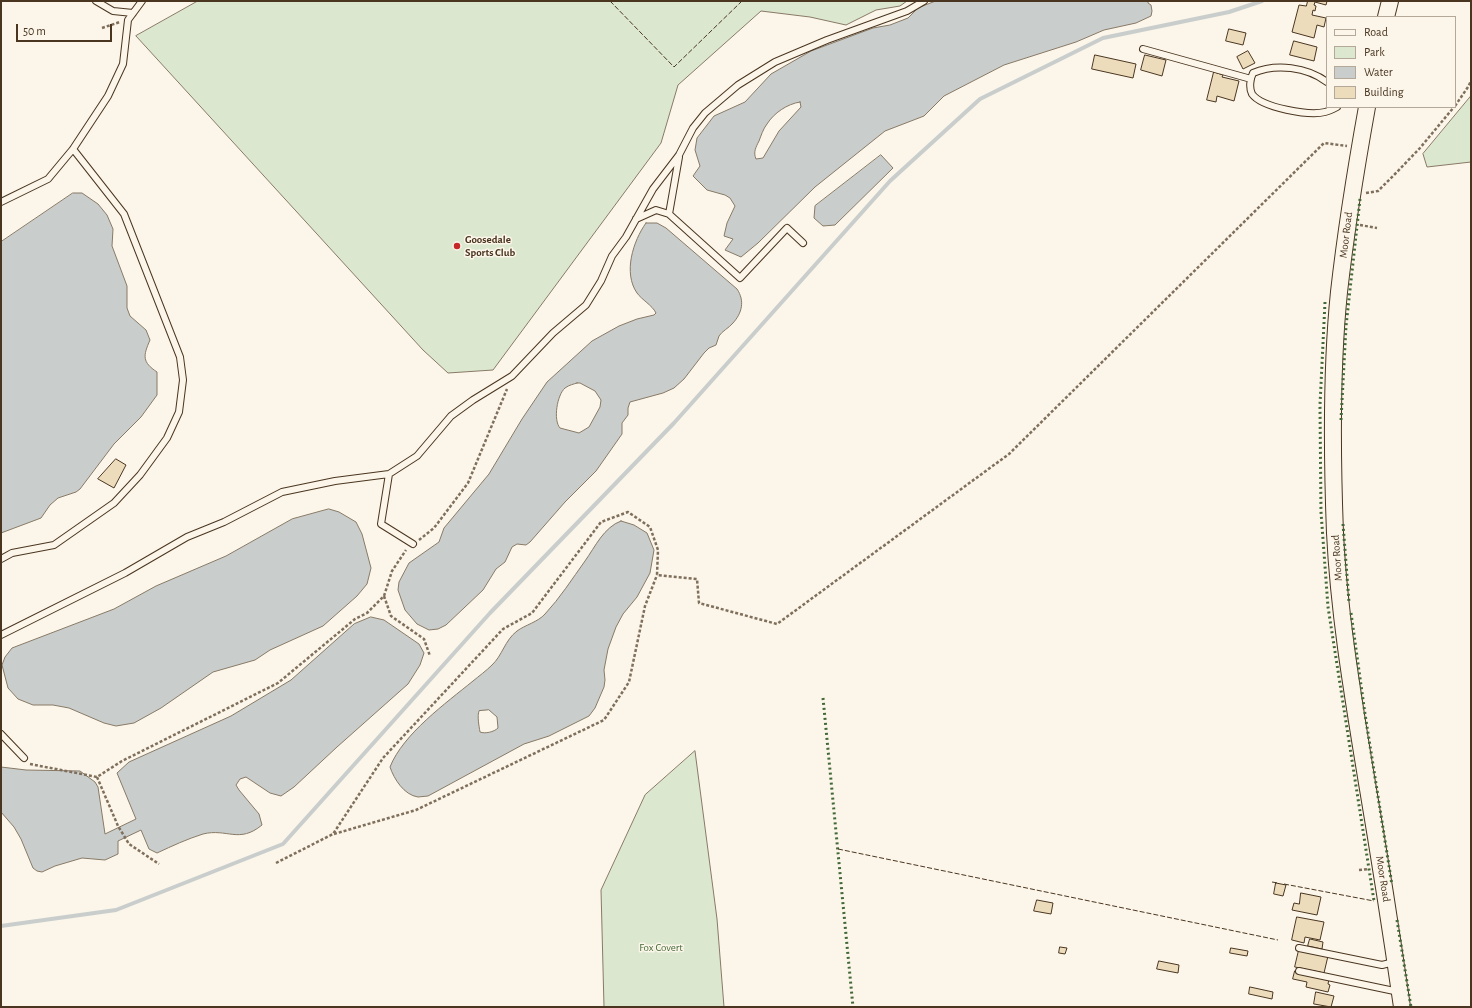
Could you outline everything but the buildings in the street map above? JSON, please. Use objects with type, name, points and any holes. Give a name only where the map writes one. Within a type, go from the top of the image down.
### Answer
[{"type":"main road","points":[[1386,16],[1390,1]]},
{"type":"main road","name":"Moor Road","points":[[1367,108],[1352,193],[1339,293],[1334,360],[1333,412],[1335,534],[1339,582],[1354,703],[1401,1000]]},
{"type":"lane","points":[[96,1],[113,11],[133,13]]},
{"type":"lane","points":[[1,202],[48,179],[73,148],[108,96],[123,64],[128,20],[142,1]]},
{"type":"lane","points":[[1,635],[125,573],[187,537],[224,522],[282,492],[335,481],[389,474],[417,456],[451,416],[473,400],[512,376],[552,332],[586,305],[601,281],[612,256],[626,237],[653,189],[679,155],[693,128],[705,113],[738,85],[775,62],[827,40],[907,11],[924,1]]},
{"type":"lane","points":[[1143,50],[1251,79]]},
{"type":"lane","points":[[1326,81],[1312,73],[1284,68],[1261,70],[1253,73],[1250,86],[1252,93],[1259,100],[1272,105],[1312,113],[1325,112],[1334,108]]},
{"type":"lane","points":[[1,559],[12,553],[54,545],[114,503],[140,475],[167,438],[178,412],[183,380],[180,357],[124,214],[73,148]]},
{"type":"lane","points":[[669,214],[679,155]]},
{"type":"lane","points":[[636,219],[656,210],[669,214],[740,278],[787,228],[803,243]]},
{"type":"lane","points":[[389,474],[381,524],[413,544]]},
{"type":"lane","points":[[1,734],[24,758]]},
{"type":"lane","points":[[1299,948],[1382,965],[1396,961]]},
{"type":"lane","points":[[1299,971],[1401,1000]]},
{"type":"path","points":[[102,28],[128,20]]},
{"type":"path","points":[[1456,103],[1468,87],[1471,80]]},
{"type":"path","points":[[1352,193],[1369,193],[1378,191],[1420,148],[1452,108]]},
{"type":"path","points":[[657,575],[696,579],[699,603],[777,624],[1009,454],[1324,143],[1360,148]]},
{"type":"path","points":[[24,758],[30,764],[97,777],[122,761],[278,683],[355,619],[367,613],[384,596],[392,571],[406,549],[434,528],[468,483],[512,376]]},
{"type":"path","points":[[276,863],[333,834],[416,810],[604,720],[629,682],[645,606],[657,575],[658,550],[650,527],[628,512],[600,522],[532,613],[503,629],[383,758],[333,834]]},
{"type":"path","points":[[384,596],[390,616],[424,639],[430,656]]},
{"type":"path","points":[[97,777],[118,826],[129,844],[159,864]]},
{"type":"green space","name":"Goosedale Sports Club","points":[[198,1],[907,1],[900,6],[876,10],[846,25],[810,17],[761,11],[678,85],[661,143],[493,370],[448,373],[423,350],[136,36]]},
{"type":"green space","points":[[1471,96],[1471,162],[1427,167],[1423,154]]},
{"type":"green space","name":"Fox Covert","points":[[695,751],[717,919],[724,1007],[604,1007],[601,890],[645,795]]},
{"type":"water","points":[[936,1],[1148,1],[1151,5],[1152,11],[1151,16],[1136,23],[1104,30],[1076,42],[1004,65],[944,96],[924,116],[885,131],[815,187],[758,243],[741,257],[725,250],[733,239],[724,236],[727,223],[735,206],[730,198],[707,190],[693,176],[700,166],[695,150],[697,138],[714,116],[745,102],[771,74],[811,51],[873,28],[890,25],[908,18],[918,8]],"holes":[[[800,102],[801,107],[779,131],[763,158],[756,159],[756,147],[764,128],[773,116],[790,105]]]},
{"type":"water","points":[[881,155],[893,168],[835,225],[823,226],[814,218],[815,206]]},
{"type":"water","points":[[73,193],[82,193],[98,204],[107,215],[113,229],[112,246],[127,286],[127,308],[130,316],[146,330],[150,340],[145,358],[146,362],[157,372],[157,395],[141,417],[114,444],[80,489],[76,492],[58,498],[50,505],[41,518],[1,533],[1,242]]},
{"type":"water","points":[[646,223],[657,223],[666,228],[737,289],[742,302],[739,315],[731,325],[720,334],[716,345],[709,348],[704,353],[684,379],[674,388],[663,393],[630,402],[628,415],[622,423],[622,434],[596,471],[565,502],[530,542],[526,545],[517,544],[512,547],[505,562],[496,569],[483,590],[446,625],[438,629],[429,630],[417,624],[405,610],[398,590],[399,582],[409,563],[439,542],[444,528],[489,474],[522,419],[547,382],[592,341],[619,326],[637,319],[654,315],[656,313],[652,307],[637,293],[631,276],[631,257],[641,230]],"holes":[[[580,383],[595,391],[601,400],[600,407],[589,427],[579,433],[560,428],[556,414],[562,391],[568,386]]]},
{"type":"water","points":[[329,509],[339,512],[356,522],[362,534],[371,568],[367,584],[357,596],[323,626],[270,650],[255,660],[213,672],[161,708],[134,723],[116,726],[104,723],[69,708],[53,705],[33,705],[18,699],[8,688],[2,665],[5,657],[12,648],[114,609],[156,586],[226,556],[292,519]]},
{"type":"water","points":[[621,521],[634,525],[647,533],[654,550],[650,573],[637,597],[623,614],[616,627],[608,649],[604,670],[604,687],[595,708],[589,716],[549,736],[524,744],[428,796],[413,796],[404,790],[400,786],[390,767],[396,755],[405,743],[438,709],[492,665],[506,643],[517,631],[545,614],[556,602],[600,538],[615,524]],"holes":[[[489,710],[497,717],[498,728],[494,731],[484,733],[480,732],[478,718],[479,711]]]},
{"type":"water","points":[[371,617],[384,620],[419,644],[424,653],[420,665],[408,684],[294,787],[281,796],[270,793],[246,777],[240,779],[236,785],[259,814],[262,825],[254,831],[240,835],[219,833],[203,834],[185,840],[157,853],[149,849],[141,830],[118,841],[118,854],[105,860],[82,858],[55,866],[42,872],[33,868],[21,839],[14,827],[1,812],[1,767],[26,770],[80,771],[95,782],[98,787],[105,834],[136,819],[117,773],[129,762],[231,716],[291,680],[354,624]]},
{"type":"waterway","points":[[1,926],[116,910],[283,844],[490,613],[674,423],[890,181],[980,99],[1103,38],[1229,12],[1262,1]]},
{"type":"hedge","points":[[1341,420],[1346,326],[1360,199]]},
{"type":"hedge","points":[[1325,302],[1320,405],[1321,512],[1328,607],[1374,901]]},
{"type":"hedge","points":[[1343,524],[1349,602]]},
{"type":"hedge","points":[[1351,613],[1365,714],[1392,885]]},
{"type":"hedge","points":[[823,698],[853,1007]]},
{"type":"hedge","points":[[1397,920],[1411,1007]]},
{"type":"fence","points":[[610,1],[674,67],[742,1]]},
{"type":"fence","points":[[838,849],[1278,940]]},
{"type":"fence","points":[[1272,882],[1278,883]]},
{"type":"fence","points":[[1284,884],[1374,901]]},
{"type":"place","name":"Goosedale Sports Club","points":[[457,246]]}]
